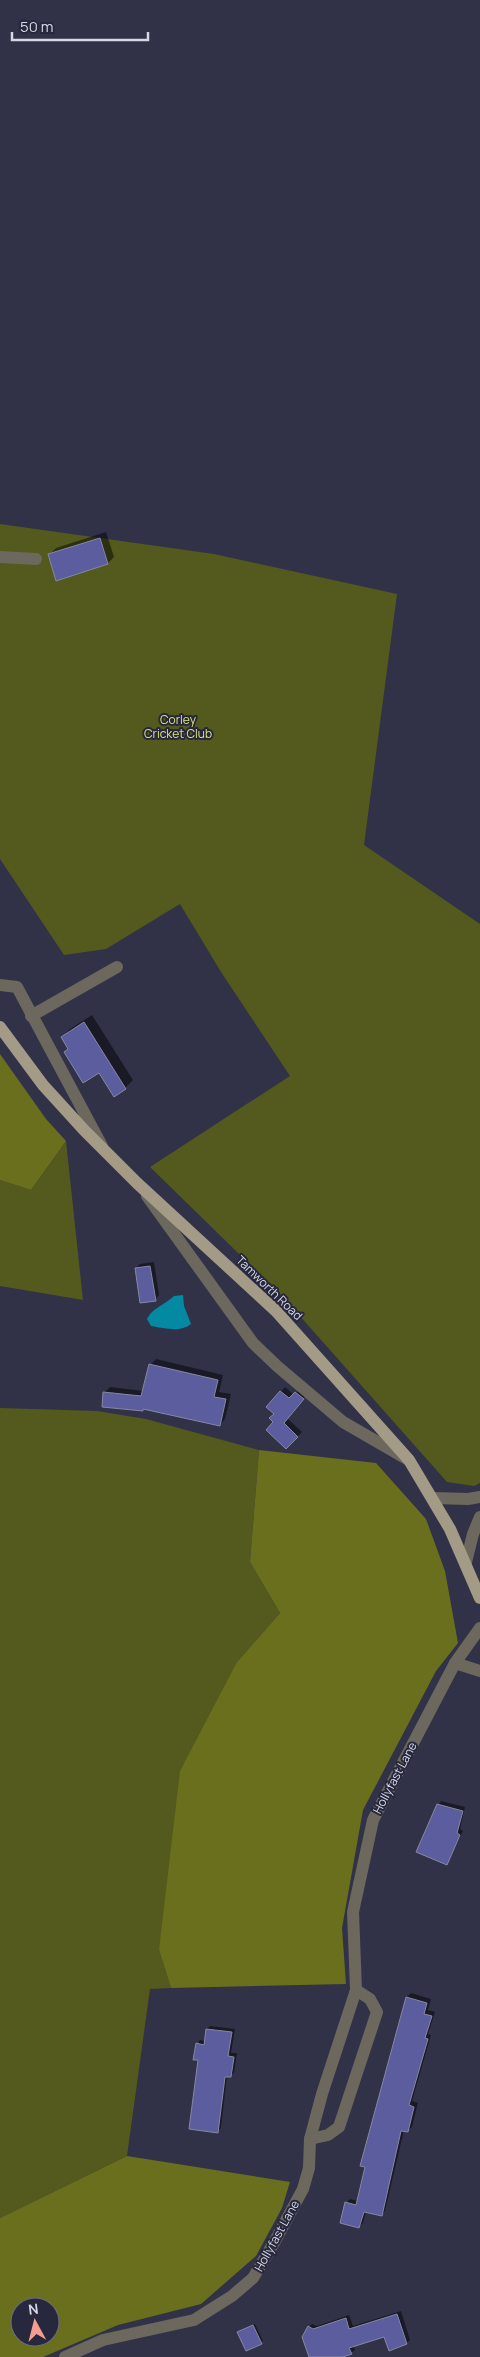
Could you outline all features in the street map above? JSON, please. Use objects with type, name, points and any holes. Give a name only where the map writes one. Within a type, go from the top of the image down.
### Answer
[{"type":"main road","name":"Tamworth Road","points":[[0,1027],[43,1085],[104,1150],[137,1183],[276,1311],[409,1460],[433,1498],[466,1562],[480,1598]]},
{"type":"street","points":[[0,557],[36,559]]},
{"type":"street","points":[[31,1016],[117,967]]},
{"type":"street","points":[[0,986],[17,987],[104,1150]]},
{"type":"street","points":[[137,1183],[253,1343],[343,1422],[409,1460]]},
{"type":"street","points":[[433,1498],[468,1499],[480,1497]]},
{"type":"street","points":[[466,1562],[473,1534],[480,1518]]},
{"type":"street","name":"Hollyfast Lane","points":[[65,2357],[102,2340],[194,2320],[232,2296],[257,2271],[304,2189],[309,2168],[310,2139],[322,2094],[356,1990],[353,1912],[373,1820],[455,1663],[480,1628]]},
{"type":"street","points":[[455,1663],[480,1671]]},
{"type":"street","points":[[310,2139],[328,2136],[339,2127],[377,2012],[370,1999],[356,1990]]},
{"type":"green space","name":"Corley Cricket Club","points":[[0,524],[214,554],[397,594],[364,845],[480,924],[480,1483],[474,1486],[447,1482],[283,1297],[150,1167],[290,1076],[221,972],[180,904],[106,949],[64,955],[0,859]]},
{"type":"green space","points":[[0,1054],[46,1119],[66,1141],[31,1190],[0,1180]]},
{"type":"green space","points":[[66,1141],[83,1300],[0,1286],[0,1180],[31,1190]]},
{"type":"green space","points":[[0,1408],[97,1411],[146,1419],[259,1450],[250,1562],[280,1613],[237,1662],[159,1950],[171,1988],[150,1989],[127,2156],[0,2218]]},
{"type":"green space","points":[[259,1450],[376,1463],[426,1519],[445,1571],[458,1643],[436,1671],[363,1810],[342,1928],[346,1984],[171,1988],[159,1950],[180,1771],[237,1662],[280,1613],[250,1562]]},
{"type":"green space","points":[[127,2156],[290,2182],[282,2208],[256,2256],[201,2304],[118,2325],[43,2357],[0,2357],[0,2218]]},
{"type":"water","points":[[183,1295],[184,1306],[191,1324],[177,1329],[151,1326],[147,1319],[152,1312],[174,1296]]},
{"type":"building","points":[[100,538],[108,564],[56,581],[48,554]]},
{"type":"building","points":[[84,1022],[126,1089],[114,1097],[99,1073],[83,1083],[64,1052],[68,1049],[61,1037]]},
{"type":"building","points":[[150,1266],[156,1301],[140,1303],[135,1268]]},
{"type":"building","points":[[149,1364],[218,1380],[214,1397],[226,1399],[220,1426],[143,1409],[143,1411],[102,1407],[103,1392],[141,1396]]},
{"type":"building","points":[[280,1391],[289,1398],[295,1392],[304,1399],[284,1423],[298,1437],[286,1449],[266,1430],[273,1422],[269,1418],[274,1414],[266,1407]]},
{"type":"building","points":[[437,1804],[463,1811],[457,1833],[460,1835],[447,1865],[416,1852]]},
{"type":"building","points":[[406,1997],[427,2003],[424,2014],[432,2016],[425,2038],[428,2039],[409,2105],[414,2107],[408,2132],[401,2131],[382,2216],[364,2212],[359,2228],[340,2223],[345,2202],[356,2205],[365,2167],[360,2166]]},
{"type":"building","points":[[206,2029],[232,2032],[228,2056],[234,2057],[231,2077],[225,2077],[218,2133],[189,2129],[198,2060],[193,2060],[196,2043],[204,2045]]},
{"type":"building","points":[[397,2314],[407,2344],[389,2351],[384,2337],[349,2348],[352,2354],[343,2357],[309,2357],[302,2337],[308,2326],[313,2329],[346,2318],[349,2329]]},
{"type":"building","points":[[253,2325],[262,2344],[246,2351],[237,2332]]}]
